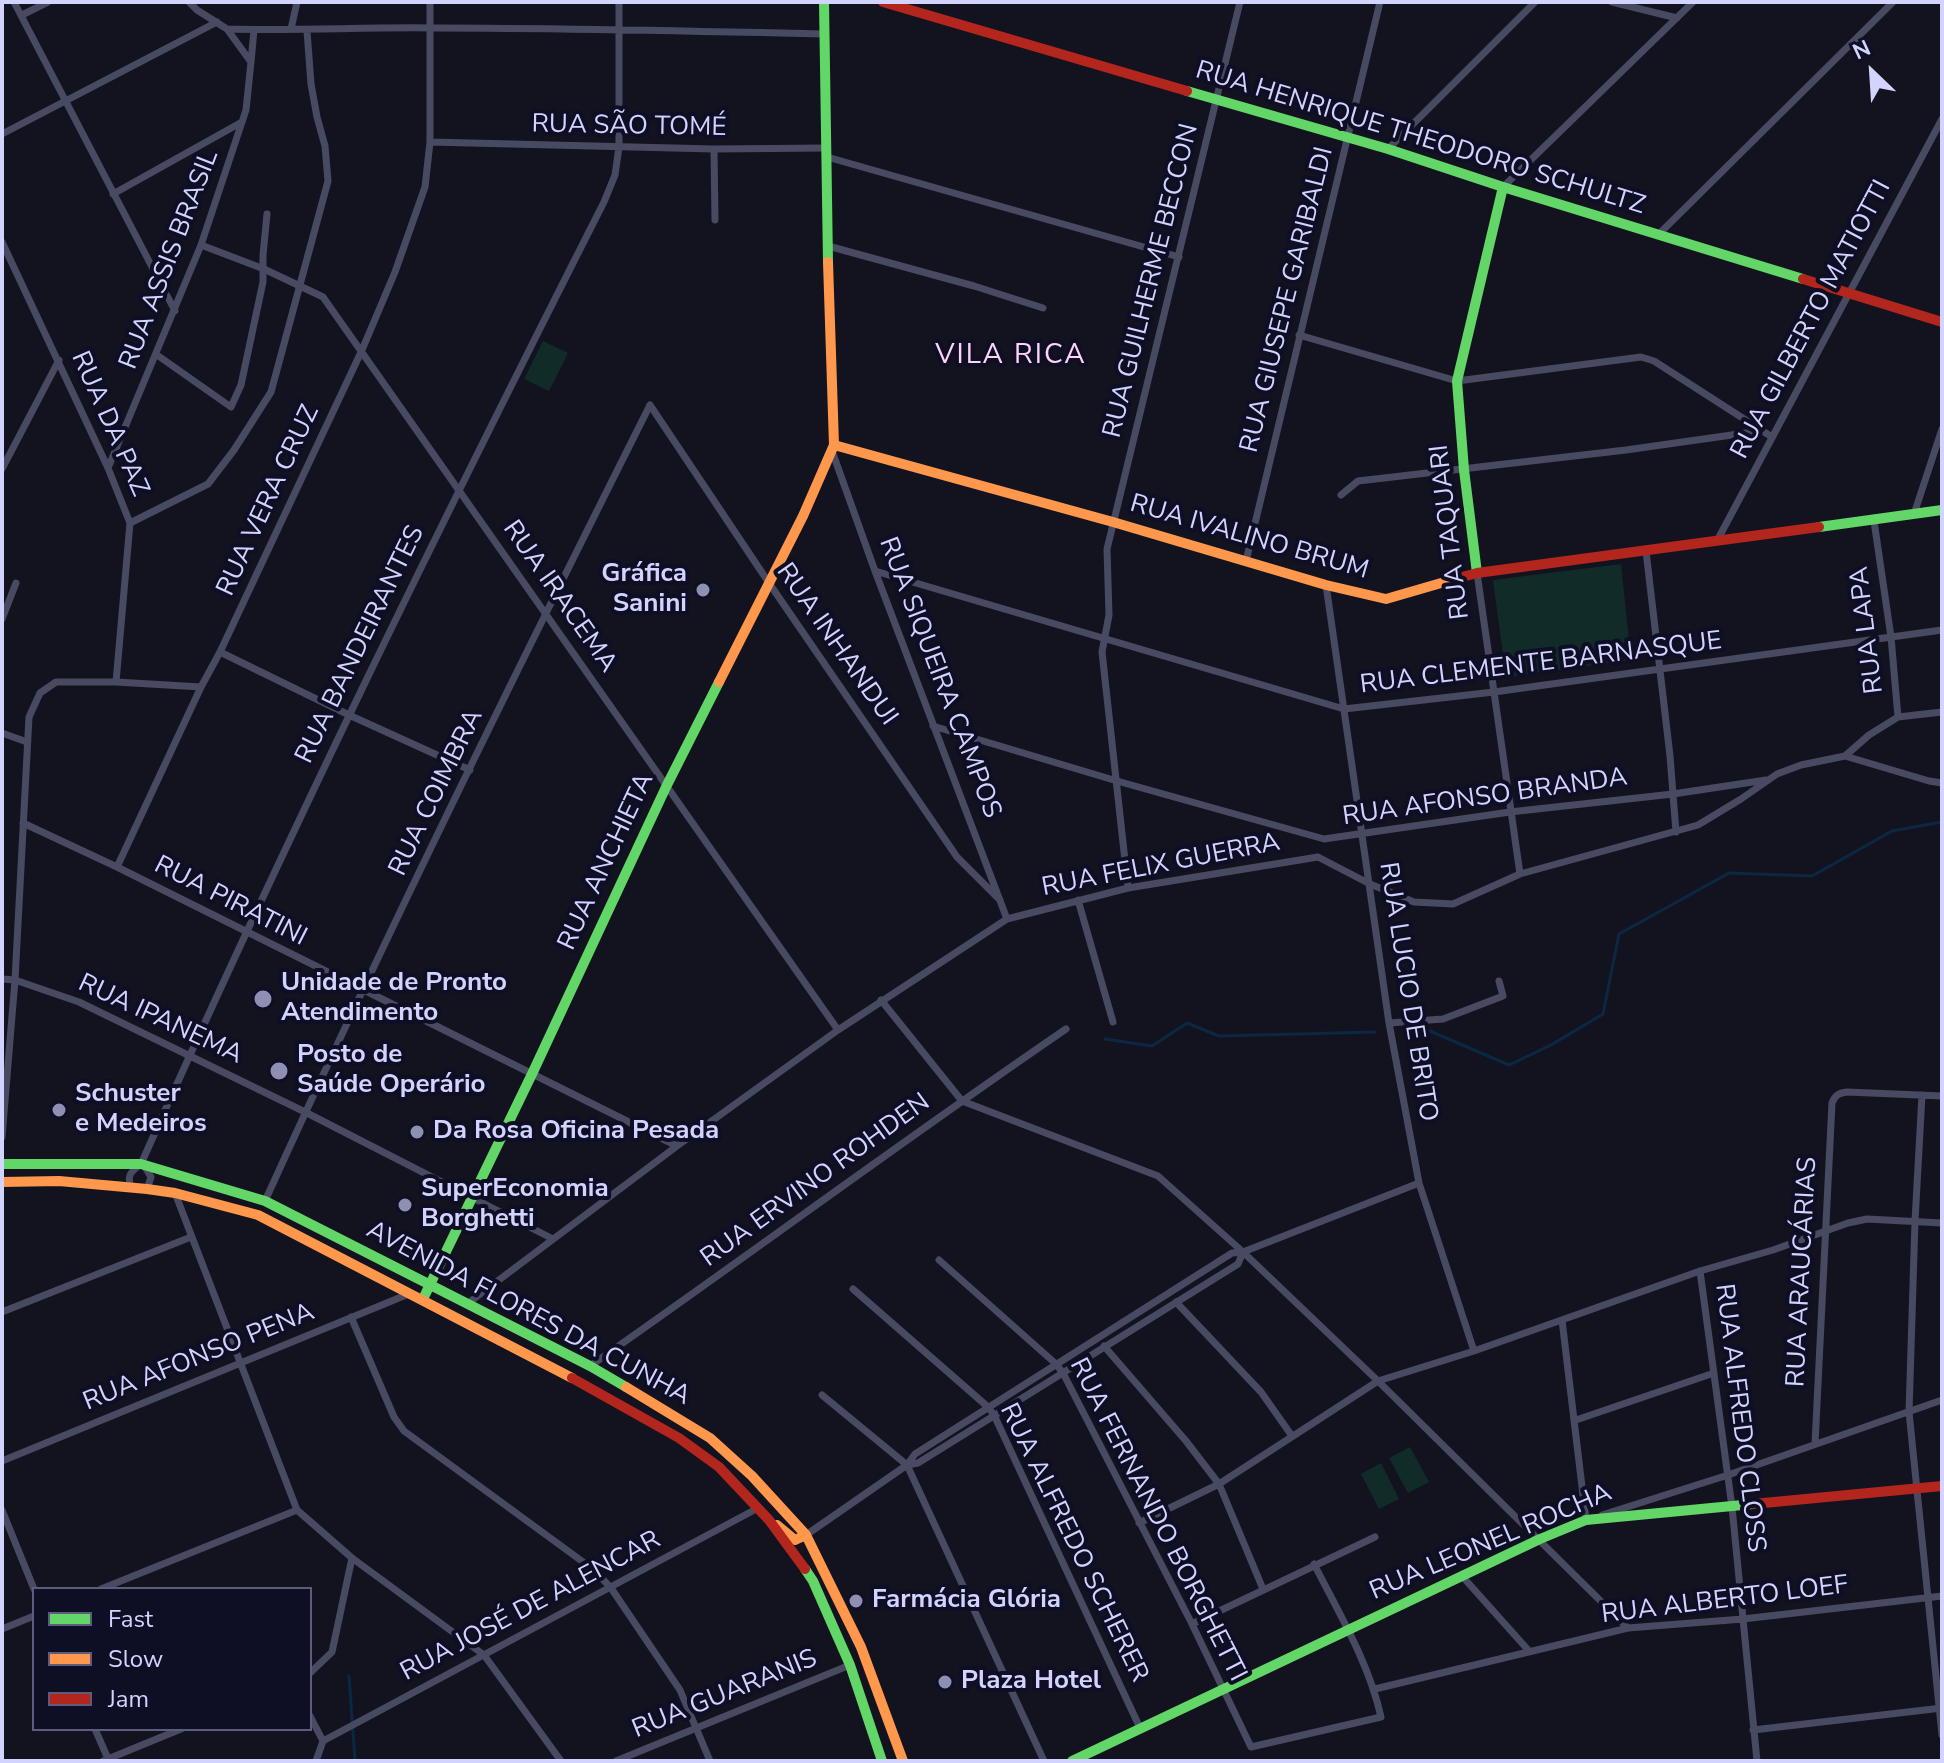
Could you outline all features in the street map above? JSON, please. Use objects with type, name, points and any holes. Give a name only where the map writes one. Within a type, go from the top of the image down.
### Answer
[{"type":"main road","name":"RUA SIQUEIRA CAMPOS","points":[[824,2],[833,448]]},
{"type":"main road","name":"RUA HENRIQUE THEODORO SCHULTZ","points":[[883,2],[903,5],[1388,149],[1942,322]]},
{"type":"main road","name":"RUA TAQUARI","points":[[1477,573],[1457,381],[1503,187]]},
{"type":"main road","name":"RUA IVALINO BRUM","points":[[833,448],[1386,599],[1477,573],[1942,510]]},
{"type":"main road","name":"RUA ANCHIETA","points":[[423,1299],[666,787],[803,516],[833,448]]},
{"type":"main road","name":"AVENIDA FLORES DA CUNHA","points":[[2,1164],[141,1164],[265,1201],[590,1366],[710,1438],[752,1476],[806,1535],[861,1647],[903,1761]]},
{"type":"main road","name":"AVENIDA FLORES DA CUNHA","points":[[2,1182],[59,1181],[147,1189],[175,1193],[258,1215],[576,1380],[679,1438],[719,1467],[758,1508],[813,1581],[850,1665],[882,1761]]},
{"type":"main road","points":[[1586,1520],[1942,1486]]},
{"type":"main road","points":[[758,1508],[769,1501],[787,1513]]},
{"type":"main road","points":[[769,1520],[795,1540],[806,1535]]},
{"type":"main road","name":"RUA LEONEL ROCHA","points":[[1072,1761],[1586,1520]]},
{"type":"street","points":[[14,2],[175,311]]},
{"type":"street","points":[[22,15],[48,2]]},
{"type":"street","points":[[189,2],[227,29],[251,62]]},
{"type":"street","points":[[291,29],[297,2]]},
{"type":"street","name":"RUA VERA CRUZ","points":[[117,867],[362,350],[395,272],[425,187],[430,142],[430,2]]},
{"type":"street","name":"RUA BANDEIRANTES","points":[[141,1164],[349,715],[604,202],[615,175],[619,147],[619,2]]},
{"type":"street","name":"RUA GUILHERME BECCON","points":[[1128,888],[1102,652],[1109,615],[1107,549],[1240,2]]},
{"type":"street","name":"RUA GIUSEPE GARIBALDI","points":[[1246,561],[1380,2]]},
{"type":"street","points":[[1388,149],[1535,2]]},
{"type":"street","points":[[1612,2],[1677,18]]},
{"type":"street","points":[[1503,187],[1693,2]]},
{"type":"street","points":[[1659,234],[1893,2]]},
{"type":"street","points":[[2,134],[217,22]]},
{"type":"street","points":[[227,29],[619,29],[824,34]]},
{"type":"street","name":"RUA ASSIS BRASIL","points":[[108,468],[201,245],[246,110],[254,30]]},
{"type":"street","points":[[130,523],[208,484],[271,392],[328,181],[325,146],[311,84],[307,31]]},
{"type":"street","name":"RUA GILBERTO MATIOTTI","points":[[1718,539],[1942,119]]},
{"type":"street","points":[[113,194],[242,122]]},
{"type":"street","name":"RUA SÃO TOMÉ","points":[[430,142],[826,153],[1179,257]]},
{"type":"street","points":[[714,149],[715,220]]},
{"type":"street","points":[[157,355],[231,407],[241,385],[263,282],[267,214]]},
{"type":"street","name":"RUA DA PAZ","points":[[2,242],[59,360],[130,523],[116,682]]},
{"type":"street","name":"RUA IRACEMA","points":[[201,245],[264,269],[323,297],[838,1030]]},
{"type":"street","points":[[828,246],[1043,308]]},
{"type":"street","points":[[1299,335],[1457,381],[1641,357],[1654,361],[1772,437]]},
{"type":"street","points":[[2,469],[59,360]]},
{"type":"street","name":"RUA INHANDUI","points":[[650,405],[957,857],[1000,900]]},
{"type":"street","name":"RUA COIMBRA","points":[[265,1201],[363,991],[650,405]]},
{"type":"street","points":[[1914,514],[1942,429]]},
{"type":"street","points":[[1341,495],[1358,481],[1760,431]]},
{"type":"street","name":"RUA SIQUEIRA CAMPOS","points":[[833,448],[875,571],[1007,919]]},
{"type":"street","name":"RUA LAPA","points":[[1845,756],[1869,735],[1898,717],[1891,637],[1874,521]]},
{"type":"street","points":[[1646,551],[1676,832]]},
{"type":"street","name":"RUA CLEMENTE BARNASQUE","points":[[875,571],[1344,709],[1494,692],[1942,630]]},
{"type":"street","name":"RUA TAQUARI","points":[[1477,573],[1520,874]]},
{"type":"street","points":[[2,619],[16,583]]},
{"type":"street","name":"RUA LUCIO DE BRITO","points":[[1326,585],[1389,1023],[1419,1183],[1474,1351]]},
{"type":"street","points":[[220,652],[470,770]]},
{"type":"street","points":[[2,1137],[15,980],[29,717],[40,693],[56,682],[201,687]]},
{"type":"street","points":[[1898,717],[1942,712]]},
{"type":"street","name":"RUA AFONSO BRANDA","points":[[933,726],[1324,839],[1768,780]]},
{"type":"street","points":[[2,733],[27,742]]},
{"type":"street","name":"RUA FELIX GUERRA","points":[[467,1304],[838,1030],[1007,919],[1128,888],[1318,857],[1414,902],[1453,904],[1520,874],[1698,825],[1789,769],[1845,756],[1942,783]]},
{"type":"street","name":"RUA PIRATINI","points":[[23,823],[677,1146]]},
{"type":"street","points":[[1078,900],[1113,1022]]},
{"type":"street","name":"RUA IPANEMA","points":[[2,979],[15,980],[79,1002],[305,1112],[553,1239]]},
{"type":"street","points":[[1389,1023],[1443,1019],[1503,996],[1499,981]]},
{"type":"street","points":[[881,1000],[962,1101],[1158,1176],[1378,1381],[1628,1628]]},
{"type":"street","name":"RUA ERVINO ROHDEN","points":[[590,1366],[1066,1029]]},
{"type":"street","name":"RUA ARAUCÁRIAS","points":[[1815,1444],[1832,1103],[1839,1093],[1847,1092],[1922,1095]]},
{"type":"street","points":[[1942,1096],[1922,1095],[1909,1412],[1942,1735]]},
{"type":"street","points":[[131,1188],[131,1172],[141,1164],[151,1177],[147,1189]]},
{"type":"street","points":[[806,1535],[907,1465],[915,1454],[1232,1253],[1243,1252],[1419,1183]]},
{"type":"street","points":[[175,1193],[297,1510],[352,1558],[484,1655],[561,1761]]},
{"type":"street","points":[[1139,1523],[1219,1484],[1378,1381],[1848,1223],[1867,1219],[1942,1223]]},
{"type":"street","points":[[2,1312],[191,1237]]},
{"type":"street","points":[[907,1465],[918,1463],[1238,1264],[1243,1252]]},
{"type":"street","name":"RUA FERNANDO BORGHETTI","points":[[939,1260],[1063,1373],[1192,1624],[1251,1747],[1381,1717],[1375,1689]]},
{"type":"street","name":"RUA ALFREDO CLOSS","points":[[1700,1271],[1732,1507],[1757,1761]]},
{"type":"street","name":"RUA ALFREDO SCHERER","points":[[853,1289],[994,1415],[1140,1728]]},
{"type":"street","name":"RUA AFONSO PENA","points":[[2,1461],[411,1293]]},
{"type":"street","points":[[1169,1294],[1261,1392],[1292,1436]]},
{"type":"street","points":[[351,1317],[394,1417],[404,1431],[594,1570],[611,1588],[680,1690],[710,1761]]},
{"type":"street","points":[[1562,1320],[1586,1520]]},
{"type":"street","points":[[1097,1338],[1219,1484],[1263,1589]]},
{"type":"street","points":[[1576,1420],[1714,1373]]},
{"type":"street","points":[[822,1395],[907,1465],[1044,1761]]},
{"type":"street","name":"RUA LEONEL ROCHA","points":[[1586,1520],[1728,1475],[1942,1400]]},
{"type":"street","name":"RUA JOSÉ DE ALENCAR","points":[[323,1741],[758,1508]]},
{"type":"street","points":[[2,1510],[33,1587]]},
{"type":"street","points":[[106,1587],[297,1510]]},
{"type":"street","points":[[1192,1624],[1375,1537]]},
{"type":"street","points":[[312,1671],[332,1652],[352,1558]]},
{"type":"street","points":[[1314,1564],[1375,1689]]},
{"type":"street","points":[[1462,1576],[1529,1651]]},
{"type":"street","name":"RUA ALBERTO LOEF","points":[[1375,1689],[1628,1628],[1743,1619],[1942,1596]]},
{"type":"street","points":[[2,1629],[32,1617]]},
{"type":"street","name":"RUA GUARANIS","points":[[616,1761],[850,1665]]},
{"type":"street","points":[[1753,1730],[1941,1708]]},
{"type":"street","points":[[312,1720],[323,1741],[316,1761]]},
{"type":"street","points":[[96,1731],[107,1760],[176,1731]]},
{"type":"green space","points":[[543,341],[568,353],[549,391],[524,379]]},
{"type":"green space","points":[[1621,564],[1631,660],[1506,677],[1493,580]]},
{"type":"green space","points":[[1410,1447],[1429,1482],[1408,1493],[1389,1458]]},
{"type":"green space","points":[[1381,1463],[1399,1499],[1379,1509],[1361,1474]]},
{"type":"waterway","points":[[1404,1030],[1423,1028],[1509,1065],[1551,1045],[1603,1014],[1619,934],[1729,873],[1812,876],[1892,831],[1942,822]]},
{"type":"waterway","points":[[1105,1039],[1152,1046],[1187,1023],[1219,1036],[1375,1032]]},
{"type":"waterway","points":[[349,1676],[355,1761]]},
{"type":"traffic: fast","points":[[824,2],[828,262]]},
{"type":"traffic: fast","points":[[1187,91],[1388,149],[1803,279]]},
{"type":"traffic: fast","points":[[1477,573],[1457,381],[1503,187]]},
{"type":"traffic: fast","points":[[1819,527],[1942,510]]},
{"type":"traffic: fast","points":[[423,1299],[719,682]]},
{"type":"traffic: fast","points":[[2,1164],[141,1164],[265,1201],[626,1387]]},
{"type":"traffic: fast","points":[[1072,1761],[1586,1520],[1753,1504]]},
{"type":"traffic: fast","points":[[805,1569],[850,1665],[882,1761]]},
{"type":"traffic: slow","points":[[719,682],[803,516],[834,445],[828,262]]},
{"type":"traffic: slow","points":[[834,445],[1326,585],[1386,599],[1455,579]]},
{"type":"traffic: slow","points":[[2,1182],[59,1181],[147,1189],[175,1193],[258,1215],[572,1378]]},
{"type":"traffic: slow","points":[[626,1387],[710,1438],[752,1476],[806,1535],[861,1647],[903,1761]]},
{"type":"traffic: slow","points":[[777,1525],[795,1540],[806,1535]]},
{"type":"traffic: jam","points":[[883,2],[1187,91]]},
{"type":"traffic: jam","points":[[1803,279],[1942,322]]},
{"type":"traffic: jam","points":[[1455,579],[1477,573],[1819,527]]},
{"type":"traffic: jam","points":[[572,1378],[679,1438],[719,1467],[769,1520],[805,1569]]},
{"type":"traffic: jam","points":[[1753,1504],[1942,1486]]},
{"type":"place","name":"Gráfica Sanini","points":[[703,590]]},
{"type":"place","name":"Unidade de Pronto Atendimento","points":[[263,999]]},
{"type":"place","name":"Posto de Saúde Operário","points":[[279,1071]]},
{"type":"place","name":"Schuster e Medeiros","points":[[59,1110]]},
{"type":"place","name":"Da Rosa Oficina Pesada","points":[[417,1132]]},
{"type":"place","name":"SuperEconomia Borghetti","points":[[405,1205]]},
{"type":"place","name":"Farmácia Glória","points":[[856,1601]]},
{"type":"place","name":"Plaza Hotel","points":[[945,1682]]},
{"type":"district","name":"VILA RICA","points":[[1011,356]]}]
